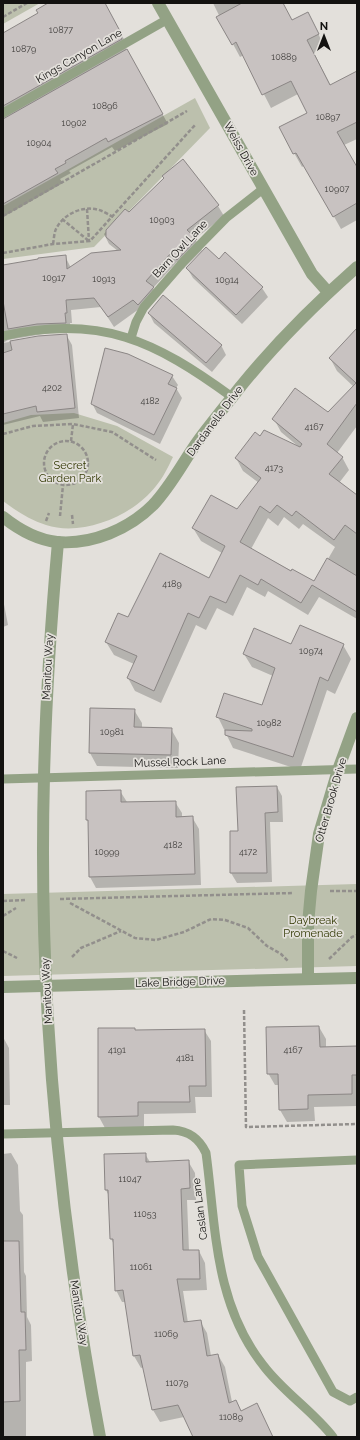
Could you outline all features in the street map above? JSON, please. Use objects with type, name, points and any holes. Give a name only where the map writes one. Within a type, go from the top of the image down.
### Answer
[{"type":"street","name":"Weiss Drive","points":[[158,3],[312,274],[328,292]]},
{"type":"street","name":"Dardanelle Drive","points":[[3,517],[24,531],[41,538],[58,542],[91,539],[108,534],[125,527],[140,517],[165,492],[199,440],[232,397],[278,343],[328,292],[357,267]]},
{"type":"street","name":"Manitou Way","points":[[58,542],[49,643],[44,778],[43,838],[46,986],[56,1132],[66,1220],[78,1305],[100,1437]]},
{"type":"street","name":"Otter Brook Drive","points":[[308,979],[308,924],[319,834],[338,770],[357,718]]},
{"type":"street","name":"Lake Bridge Drive","points":[[3,987],[357,978]]},
{"type":"lane","name":"Kings Canyon Lane","points":[[3,113],[168,19]]},
{"type":"lane","name":"Barn Owl Lane","points":[[131,338],[136,322],[144,307],[184,261],[226,218],[263,188]]},
{"type":"lane","points":[[3,336],[24,331],[67,328],[96,330],[131,338],[174,358],[232,397]]},
{"type":"lane","name":"Mussel Rock Lane","points":[[3,779],[357,769]]},
{"type":"lane","name":"Caslan Lane","points":[[3,1134],[173,1130],[184,1131],[194,1137],[206,1153],[221,1274],[229,1302],[238,1323],[254,1354],[263,1366],[287,1392],[318,1420],[333,1437]]},
{"type":"lane","points":[[357,1160],[239,1165],[242,1206],[258,1257],[334,1392],[350,1401],[357,1397]]},
{"type":"path","points":[[3,17],[27,3]]},
{"type":"path","points":[[3,216],[187,112]]},
{"type":"path","points":[[3,254],[53,244],[90,242],[195,125]]},
{"type":"path","points":[[53,244],[55,230],[62,219],[74,211],[87,209],[101,210],[113,217]]},
{"type":"path","points":[[87,209],[90,242]]},
{"type":"path","points":[[62,219],[90,242]]},
{"type":"path","points":[[71,441],[73,424]]},
{"type":"path","points":[[3,434],[33,426],[73,424],[112,432],[156,460]]},
{"type":"path","points":[[71,441],[84,449],[88,456],[89,463],[84,477],[71,485],[63,485],[51,479],[46,474],[44,459],[46,453],[57,443],[71,441]]},
{"type":"path","points":[[60,516],[63,485]]},
{"type":"path","points":[[45,525],[49,513]]},
{"type":"path","points":[[72,515],[73,529]]},
{"type":"path","points":[[326,891],[357,891]]},
{"type":"path","points":[[57,900],[298,893]]},
{"type":"path","points":[[3,901],[30,900]]},
{"type":"path","points":[[70,903],[135,938],[156,940],[184,932],[211,919],[225,920],[248,928],[267,946],[281,954],[288,961]]},
{"type":"path","points":[[3,916],[16,908]]},
{"type":"path","points":[[72,957],[81,948],[121,931]]},
{"type":"path","points":[[329,959],[352,937],[357,935]]},
{"type":"path","points":[[3,951],[17,958]]},
{"type":"path","points":[[244,1010],[246,1127],[357,1124]]},
{"type":"green space","points":[[3,3],[40,3],[3,24]]},
{"type":"green space","points":[[195,98],[210,128],[94,247],[3,259],[3,206]]},
{"type":"green space","name":"Secret Garden Park","points":[[74,413],[117,426],[173,457],[159,483],[146,497],[121,515],[91,526],[60,528],[34,521],[3,501],[3,423],[31,415]]},
{"type":"green space","name":"Daybreak Promenade","points":[[357,884],[357,966],[3,976],[3,894]]},
{"type":"building","points":[[48,3],[105,3],[120,31],[118,32],[122,39],[3,106],[3,33],[38,13],[36,10]]},
{"type":"building","points":[[242,3],[283,3],[292,20],[308,12],[319,34],[307,40],[330,85],[357,71],[357,122],[337,132],[357,167],[357,203],[333,217],[296,153],[293,154],[279,127],[307,113],[291,81],[262,95],[236,42],[232,45],[216,17]]},
{"type":"building","points":[[127,49],[163,114],[108,142],[106,138],[65,161],[66,163],[55,169],[58,173],[3,204],[3,119]]},
{"type":"building","points":[[183,159],[219,205],[187,230],[197,239],[177,260],[171,253],[146,281],[154,287],[138,305],[133,300],[108,317],[94,298],[66,300],[66,323],[37,324],[8,329],[3,301],[3,265],[38,258],[66,255],[67,269],[91,253],[121,250],[106,237],[106,230],[125,209],[129,212],[164,178],[162,176]]},
{"type":"building","points":[[206,247],[219,259],[225,252],[263,287],[236,315],[186,268]]},
{"type":"building","points":[[163,295],[222,345],[206,363],[148,313]]},
{"type":"building","points":[[357,328],[357,403],[327,444],[343,457],[329,474],[357,495],[357,534],[345,525],[334,540],[296,511],[292,516],[277,505],[270,513],[260,506],[240,542],[291,571],[292,569],[314,581],[327,558],[357,576],[357,612],[312,585],[301,603],[261,579],[258,585],[240,575],[226,603],[210,596],[199,618],[188,613],[154,691],[127,678],[137,656],[105,642],[118,613],[128,617],[160,553],[209,578],[225,546],[192,528],[211,495],[237,509],[261,478],[235,458],[255,432],[260,436],[264,430],[300,447],[302,444],[272,419],[295,388],[328,412],[356,383],[329,358]]},
{"type":"building","points":[[67,334],[75,408],[37,412],[36,406],[3,414],[3,353],[12,350],[10,341],[38,336]]},
{"type":"building","points":[[105,348],[128,354],[173,375],[168,384],[177,388],[154,435],[91,404]]},
{"type":"building","points":[[300,625],[344,644],[328,681],[320,677],[293,757],[225,735],[225,730],[252,731],[252,729],[216,717],[224,693],[262,705],[275,668],[243,654],[254,628],[291,644]]},
{"type":"building","points":[[90,708],[135,709],[134,727],[172,728],[171,755],[89,753]]},
{"type":"building","points":[[277,786],[278,812],[265,813],[267,873],[230,873],[230,831],[238,831],[236,787]]},
{"type":"building","points":[[121,790],[121,802],[176,801],[176,817],[193,816],[195,874],[89,877],[86,791]]},
{"type":"building","points":[[319,1026],[320,1047],[357,1046],[357,1075],[352,1075],[352,1094],[308,1095],[308,1109],[279,1110],[278,1074],[267,1074],[266,1027]]},
{"type":"building","points":[[98,1028],[135,1028],[135,1030],[205,1029],[206,1086],[189,1086],[190,1102],[138,1102],[138,1116],[98,1117]]},
{"type":"building","points":[[146,1153],[146,1162],[189,1160],[190,1188],[181,1189],[183,1250],[199,1250],[200,1279],[177,1279],[184,1322],[201,1320],[207,1356],[218,1354],[229,1403],[236,1400],[241,1411],[257,1403],[273,1437],[193,1437],[178,1405],[152,1410],[140,1355],[133,1356],[123,1290],[115,1291],[113,1239],[110,1239],[108,1190],[105,1190],[104,1154]]},
{"type":"building","points":[[3,1241],[19,1241],[21,1312],[25,1312],[26,1350],[19,1350],[20,1401],[3,1402]]}]
